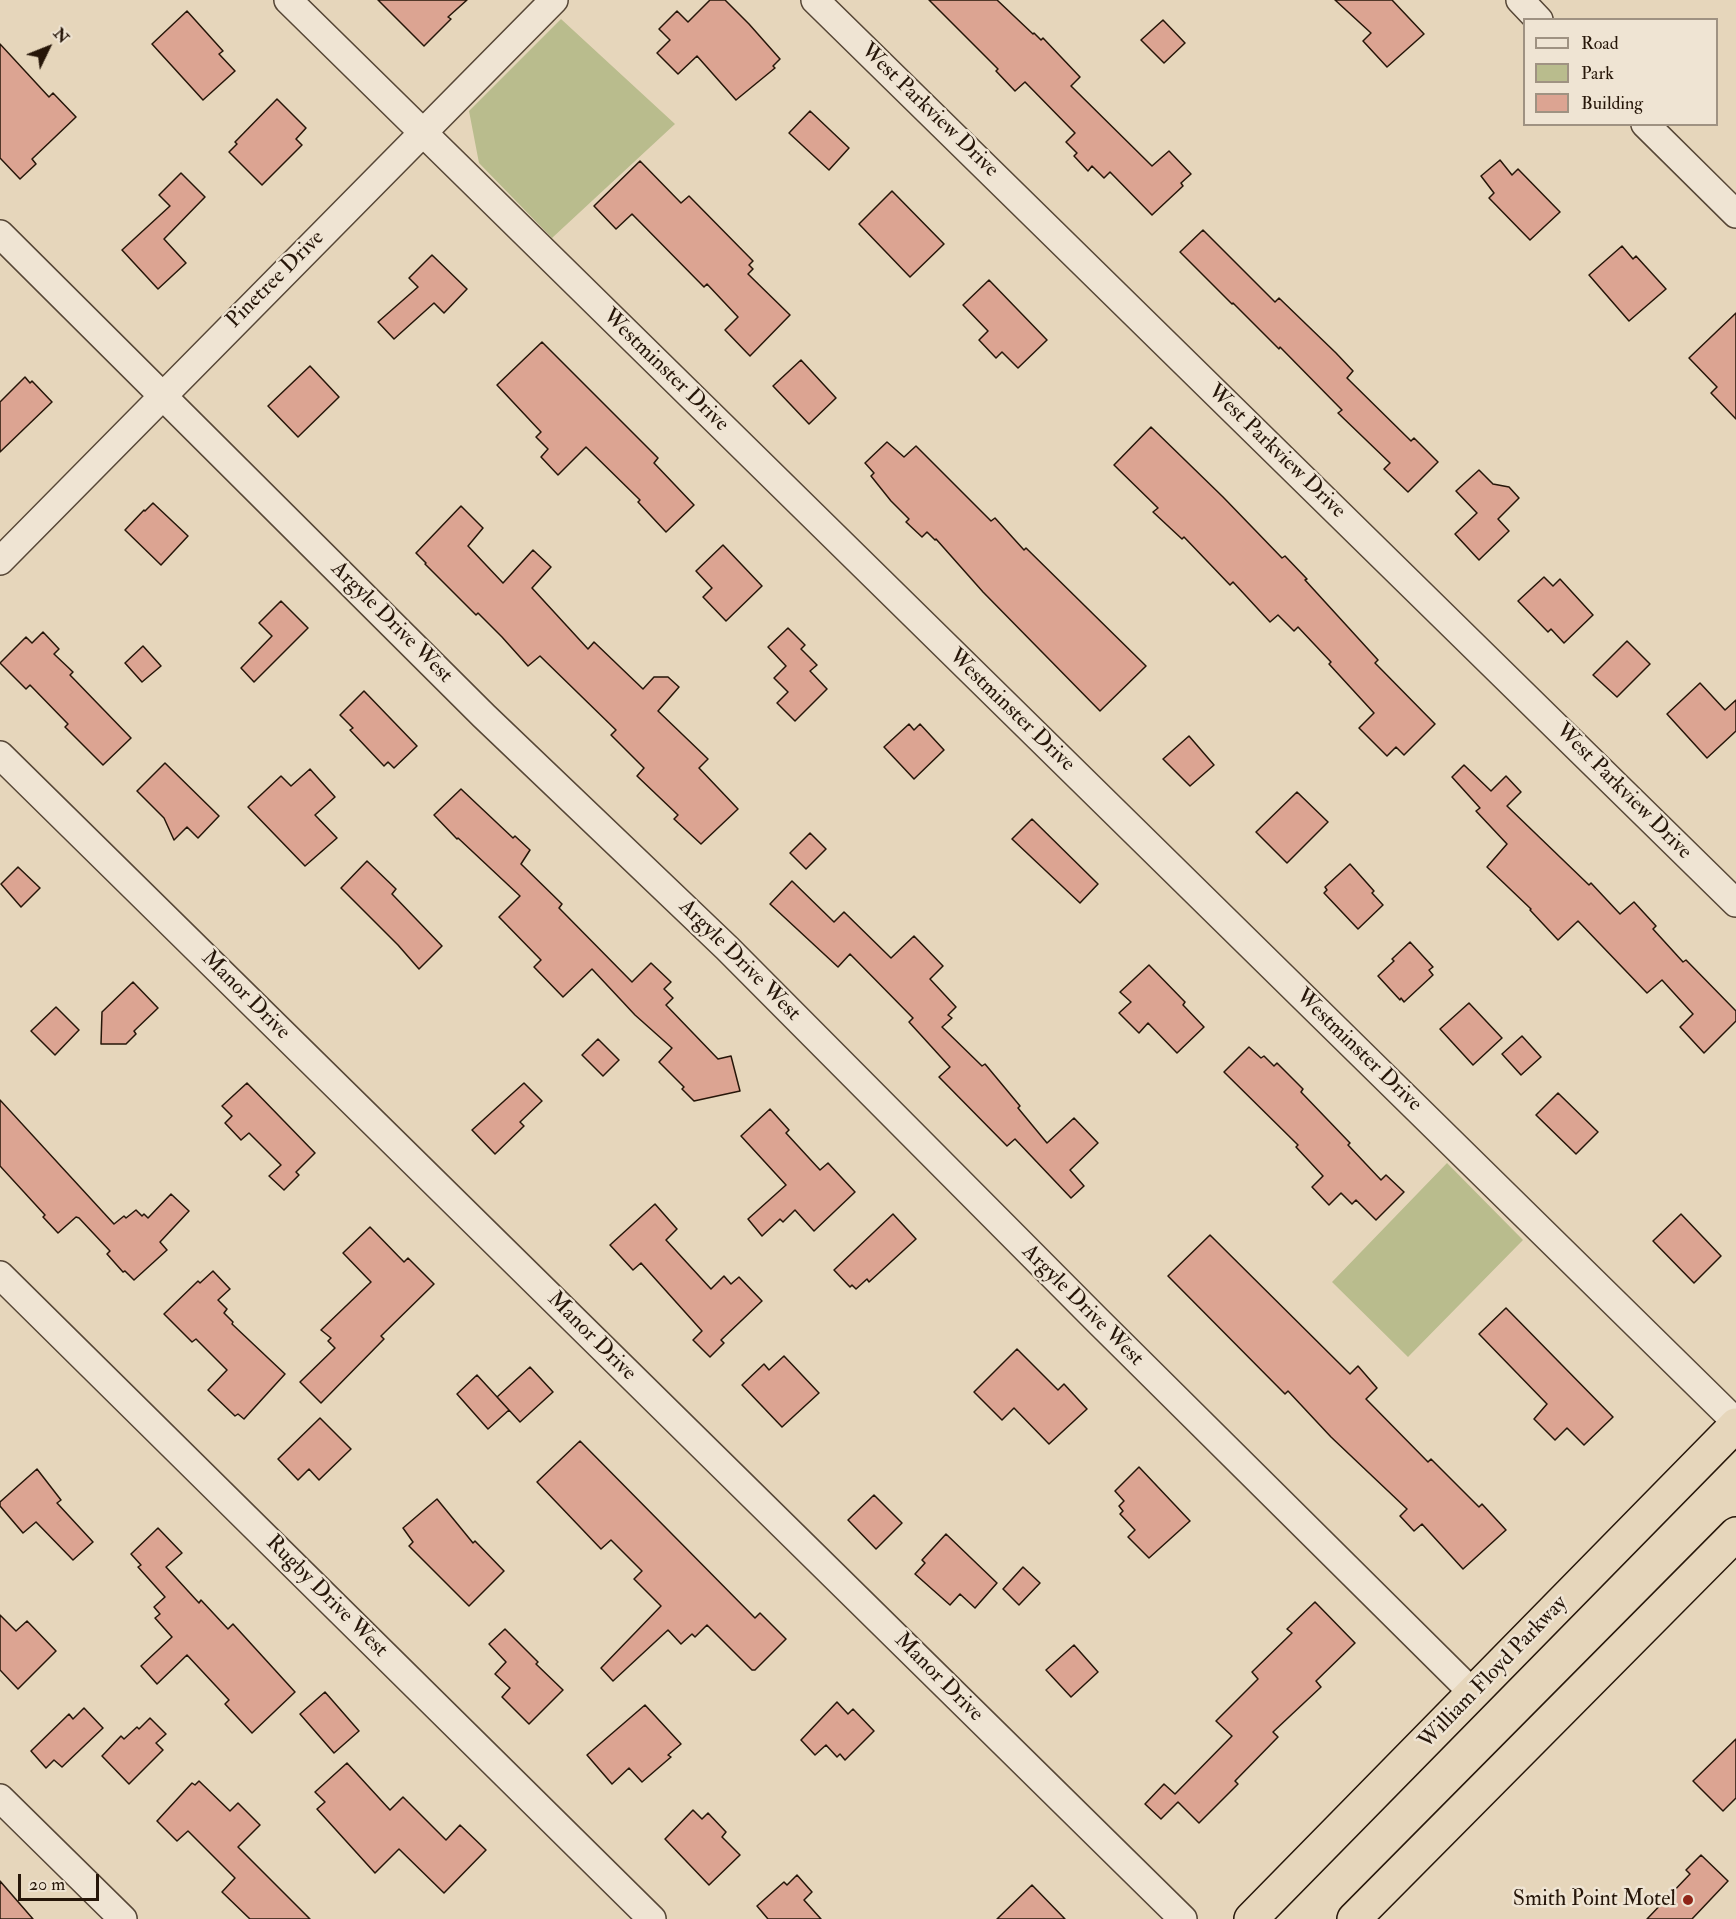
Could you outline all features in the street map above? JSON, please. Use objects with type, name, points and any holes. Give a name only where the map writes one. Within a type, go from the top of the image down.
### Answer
[{"type":"highway","name":"William Floyd Parkway","points":[[1251,1919],[1474,1694],[1736,1423]]},
{"type":"highway","points":[[1354,1919],[1736,1534]]},
{"type":"street","name":"Westminster Drive","points":[[288,0],[1736,1423]]},
{"type":"street","name":"Pinetree Drive","points":[[0,561],[162,394],[554,0]]},
{"type":"street","name":"West Parkview Drive","points":[[815,0],[1736,903]]},
{"type":"street","points":[[1520,0],[1537,18]]},
{"type":"street","points":[[1647,126],[1736,214]]},
{"type":"street","name":"Argyle Drive West","points":[[0,234],[484,716],[727,948],[1096,1320],[1474,1694]]},
{"type":"street","name":"Manor Drive","points":[[0,755],[1182,1919]]},
{"type":"street","name":"Rugby Drive West","points":[[0,1275],[652,1919]]},
{"type":"street","points":[[0,1798],[123,1919]]},
{"type":"green space","points":[[561,19],[675,124],[552,238],[479,163],[469,111]]},
{"type":"green space","points":[[1447,1163],[1523,1240],[1408,1357],[1332,1282]]},
{"type":"building","points":[[378,0],[467,0],[448,17],[451,19],[424,46]]},
{"type":"building","points":[[710,0],[725,0],[780,59],[773,66],[775,68],[736,100],[697,56],[678,74],[657,53],[670,40],[659,29],[677,11],[688,22]]},
{"type":"building","points":[[929,0],[997,0],[1033,34],[1041,40],[1043,38],[1080,77],[1071,86],[1152,166],[1169,151],[1191,174],[1181,183],[1183,186],[1152,215],[1110,172],[1104,178],[1092,166],[1088,171],[1074,156],[1077,153],[1066,142],[1075,133],[1025,82],[1015,91],[996,71],[998,69]]},
{"type":"building","points":[[1335,0],[1392,0],[1424,34],[1387,67],[1363,41],[1371,33]]},
{"type":"building","points":[[187,11],[223,51],[219,54],[235,71],[203,100],[152,44]]},
{"type":"building","points":[[1163,20],[1185,43],[1164,63],[1141,40]]},
{"type":"building","points":[[0,44],[49,97],[53,93],[76,117],[32,159],[36,164],[20,179],[0,158]]},
{"type":"building","points":[[277,99],[306,128],[296,139],[302,145],[262,185],[229,152],[237,144],[235,142]]},
{"type":"building","points":[[810,111],[849,148],[829,170],[789,133]]},
{"type":"building","points":[[1500,160],[1512,175],[1518,169],[1560,212],[1530,240],[1489,198],[1494,193],[1481,176]]},
{"type":"building","points":[[640,161],[681,203],[689,196],[753,261],[749,265],[753,269],[748,274],[790,315],[750,356],[725,330],[738,317],[707,284],[704,287],[632,214],[616,229],[594,206]]},
{"type":"building","points":[[181,173],[205,197],[164,239],[186,263],[158,289],[122,250],[170,206],[159,195]]},
{"type":"building","points":[[892,191],[944,244],[910,277],[859,224]]},
{"type":"building","points":[[1203,230],[1275,302],[1279,298],[1336,353],[1353,371],[1347,378],[1411,441],[1414,438],[1438,462],[1408,492],[1384,469],[1390,463],[1338,413],[1342,410],[1280,347],[1279,349],[1180,252]]},
{"type":"building","points":[[1622,246],[1633,259],[1636,256],[1666,289],[1629,321],[1589,275]]},
{"type":"building","points":[[432,255],[467,289],[444,313],[434,303],[394,339],[378,322],[418,287],[409,278]]},
{"type":"building","points":[[989,280],[1047,340],[1018,368],[1002,352],[996,358],[979,340],[988,331],[963,305]]},
{"type":"building","points":[[1736,313],[1736,419],[1711,393],[1717,387],[1689,358]]},
{"type":"building","points":[[542,342],[658,458],[654,463],[694,505],[666,532],[638,502],[640,500],[586,447],[558,475],[541,457],[548,449],[536,437],[541,432],[497,385]]},
{"type":"building","points":[[801,360],[836,398],[809,424],[773,386]]},
{"type":"building","points":[[310,366],[339,397],[298,437],[268,406]]},
{"type":"building","points":[[25,377],[30,383],[32,381],[52,402],[0,452],[0,402]]},
{"type":"building","points":[[1151,427],[1282,558],[1285,556],[1307,579],[1305,580],[1378,660],[1375,663],[1435,724],[1404,755],[1396,747],[1387,756],[1359,728],[1374,713],[1298,627],[1294,631],[1278,615],[1270,622],[1233,582],[1230,585],[1184,537],[1182,539],[1153,512],[1158,508],[1114,465]]},
{"type":"building","points":[[887,442],[904,457],[916,446],[991,521],[995,518],[1024,550],[1026,548],[1146,666],[1100,711],[983,592],[936,539],[927,532],[922,537],[906,522],[909,519],[871,476],[874,473],[865,463]]},
{"type":"building","points":[[1479,470],[1493,484],[1509,487],[1519,498],[1498,519],[1509,531],[1479,560],[1455,534],[1477,513],[1456,491]]},
{"type":"building","points":[[153,503],[188,536],[161,565],[125,530]]},
{"type":"building","points":[[461,506],[483,528],[468,546],[503,583],[533,550],[551,567],[532,588],[588,649],[594,642],[643,689],[654,677],[668,677],[679,687],[658,711],[708,759],[699,768],[738,809],[701,844],[674,819],[678,815],[637,776],[644,768],[611,735],[616,730],[540,656],[528,666],[502,637],[478,613],[476,615],[416,553]]},
{"type":"building","points":[[723,545],[762,586],[726,621],[703,597],[712,588],[696,571]]},
{"type":"building","points":[[1544,577],[1553,586],[1560,579],[1593,615],[1564,643],[1551,629],[1548,632],[1518,601]]},
{"type":"building","points":[[281,601],[308,628],[254,682],[241,668],[272,636],[259,623]]},
{"type":"building","points":[[788,628],[805,645],[801,649],[817,665],[810,671],[827,689],[795,721],[777,703],[788,692],[774,678],[786,666],[768,647]]},
{"type":"building","points":[[43,632],[59,649],[54,654],[73,672],[70,675],[131,738],[103,765],[65,727],[68,724],[30,685],[26,689],[0,663],[26,637],[32,643]]},
{"type":"building","points":[[1627,641],[1650,664],[1617,697],[1593,675]]},
{"type":"building","points":[[143,646],[161,666],[142,682],[125,663]]},
{"type":"building","points":[[1700,683],[1725,710],[1736,700],[1736,731],[1707,758],[1667,714]]},
{"type":"building","points":[[364,691],[417,746],[394,768],[388,762],[384,766],[350,730],[353,728],[340,715]]},
{"type":"building","points":[[909,724],[914,730],[920,724],[944,750],[914,779],[884,747]]},
{"type":"building","points":[[1189,736],[1214,765],[1190,786],[1163,759]]},
{"type":"building","points":[[165,763],[219,816],[198,838],[187,827],[174,840],[164,818],[137,791]]},
{"type":"building","points":[[1464,765],[1491,791],[1506,776],[1521,792],[1507,806],[1589,885],[1591,883],[1620,914],[1634,902],[1656,926],[1653,929],[1683,962],[1686,960],[1736,1011],[1736,1021],[1704,1053],[1680,1027],[1693,1014],[1662,980],[1647,993],[1578,921],[1558,940],[1531,909],[1487,867],[1507,844],[1476,811],[1480,808],[1452,777]]},
{"type":"building","points":[[310,769],[335,797],[315,815],[337,838],[305,866],[248,807],[281,776],[291,786]]},
{"type":"building","points":[[461,789],[513,838],[515,836],[530,850],[521,864],[562,904],[559,908],[632,982],[651,963],[671,982],[664,989],[673,998],[666,1005],[718,1059],[731,1056],[740,1091],[694,1101],[682,1089],[684,1087],[659,1062],[672,1048],[635,1015],[592,969],[563,997],[534,967],[541,960],[499,917],[520,896],[434,815]]},
{"type":"building","points":[[1297,792],[1328,822],[1287,863],[1256,832]]},
{"type":"building","points":[[1032,819],[1098,884],[1080,903],[1012,839]]},
{"type":"building","points":[[810,833],[826,849],[806,869],[790,853]]},
{"type":"building","points":[[367,861],[396,889],[392,894],[442,946],[419,969],[341,888]]},
{"type":"building","points":[[1350,864],[1383,905],[1358,929],[1324,893],[1327,890],[1325,887]]},
{"type":"building","points":[[18,867],[40,888],[21,907],[1,884]]},
{"type":"building","points":[[792,881],[834,922],[844,912],[891,958],[914,936],[943,966],[930,979],[956,1007],[948,1015],[952,1018],[942,1027],[982,1066],[985,1064],[1047,1143],[1074,1118],[1098,1143],[1070,1170],[1084,1186],[1071,1198],[1015,1139],[1007,1146],[939,1077],[950,1067],[909,1022],[913,1018],[850,954],[838,967],[770,904]]},
{"type":"building","points":[[1410,942],[1433,967],[1429,970],[1433,975],[1404,1002],[1378,976]]},
{"type":"building","points":[[1149,965],[1185,1002],[1183,1005],[1204,1027],[1177,1053],[1148,1023],[1139,1033],[1119,1013],[1131,1002],[1120,992]]},
{"type":"building","points":[[133,982],[158,1008],[134,1031],[136,1034],[126,1044],[101,1044],[102,1012]]},
{"type":"building","points":[[1469,1003],[1502,1038],[1473,1065],[1440,1029]]},
{"type":"building","points":[[56,1007],[79,1030],[55,1055],[31,1031]]},
{"type":"building","points":[[1522,1036],[1541,1057],[1521,1075],[1502,1054]]},
{"type":"building","points":[[598,1039],[619,1060],[603,1076],[582,1055]]},
{"type":"building","points":[[1249,1047],[1261,1058],[1264,1056],[1274,1066],[1277,1063],[1303,1089],[1301,1092],[1350,1143],[1348,1145],[1381,1180],[1386,1175],[1404,1192],[1376,1220],[1356,1200],[1352,1204],[1341,1193],[1329,1205],[1312,1187],[1323,1176],[1296,1147],[1298,1145],[1224,1072]]},
{"type":"building","points":[[247,1083],[315,1153],[296,1172],[299,1175],[284,1190],[269,1176],[281,1165],[249,1133],[241,1140],[225,1123],[232,1116],[222,1106]]},
{"type":"building","points":[[524,1083],[542,1101],[520,1122],[524,1126],[495,1154],[472,1130]]},
{"type":"building","points":[[1558,1093],[1598,1132],[1576,1154],[1536,1115]]},
{"type":"building","points":[[0,1100],[114,1224],[136,1210],[148,1218],[171,1194],[189,1211],[160,1242],[167,1250],[134,1280],[125,1271],[123,1272],[107,1254],[110,1251],[79,1218],[76,1217],[58,1233],[43,1217],[45,1215],[0,1166]]},
{"type":"building","points":[[770,1109],[789,1130],[786,1133],[820,1170],[828,1163],[855,1192],[814,1231],[795,1210],[783,1222],[780,1219],[762,1236],[748,1219],[786,1185],[741,1136]]},
{"type":"building","points":[[655,1204],[677,1229],[666,1240],[711,1289],[724,1276],[731,1284],[739,1277],[762,1301],[721,1340],[724,1343],[710,1357],[693,1340],[702,1331],[641,1263],[633,1270],[610,1245]]},
{"type":"building","points":[[893,1214],[916,1239],[869,1282],[867,1279],[856,1289],[852,1285],[850,1287],[834,1270]]},
{"type":"building","points":[[1681,1214],[1721,1256],[1694,1283],[1653,1241]]},
{"type":"building","points":[[370,1227],[404,1262],[408,1258],[434,1284],[381,1336],[384,1339],[321,1403],[300,1382],[335,1348],[328,1341],[331,1338],[321,1330],[371,1282],[343,1253]]},
{"type":"building","points":[[1210,1235],[1350,1374],[1358,1366],[1377,1388],[1366,1399],[1428,1462],[1431,1459],[1479,1507],[1482,1504],[1506,1530],[1463,1569],[1422,1524],[1414,1531],[1400,1516],[1407,1509],[1331,1437],[1288,1391],[1285,1394],[1168,1276]]},
{"type":"building","points":[[213,1271],[230,1289],[218,1300],[227,1309],[224,1313],[233,1322],[232,1324],[285,1374],[244,1419],[238,1414],[235,1416],[208,1390],[227,1370],[196,1339],[192,1342],[164,1314],[198,1281],[200,1283]]},
{"type":"building","points":[[1506,1308],[1613,1417],[1584,1445],[1567,1428],[1555,1440],[1534,1419],[1547,1404],[1479,1334]]},
{"type":"building","points":[[1017,1349],[1058,1390],[1064,1384],[1087,1409],[1049,1444],[1014,1408],[1002,1420],[974,1392]]},
{"type":"building","points":[[784,1356],[819,1393],[782,1427],[742,1385],[764,1364],[769,1370]]},
{"type":"building","points":[[530,1367],[553,1392],[520,1422],[497,1397]]},
{"type":"building","points":[[477,1375],[509,1410],[488,1429],[457,1394]]},
{"type":"building","points":[[320,1418],[351,1449],[319,1480],[309,1469],[298,1480],[278,1459]]},
{"type":"building","points":[[580,1441],[755,1618],[760,1613],[786,1639],[755,1670],[752,1670],[707,1625],[695,1637],[692,1634],[681,1644],[668,1630],[613,1681],[601,1668],[661,1606],[634,1579],[642,1571],[611,1540],[601,1549],[537,1482]]},
{"type":"building","points":[[1139,1467],[1190,1521],[1149,1558],[1128,1537],[1135,1530],[1120,1514],[1123,1511],[1119,1506],[1124,1501],[1115,1491]]},
{"type":"building","points":[[37,1469],[61,1500],[57,1503],[93,1542],[73,1560],[36,1522],[23,1533],[0,1506],[0,1502]]},
{"type":"building","points":[[874,1495],[902,1523],[876,1549],[848,1520]]},
{"type":"building","points":[[437,1499],[473,1543],[475,1541],[504,1571],[469,1606],[409,1546],[413,1542],[403,1528]]},
{"type":"building","points":[[158,1528],[182,1553],[166,1567],[199,1603],[201,1600],[228,1629],[233,1624],[295,1692],[252,1733],[225,1704],[229,1700],[187,1655],[157,1684],[141,1666],[172,1637],[155,1618],[160,1614],[154,1607],[165,1597],[138,1567],[141,1565],[131,1554]]},
{"type":"building","points":[[946,1534],[997,1583],[975,1608],[960,1594],[950,1605],[915,1574],[925,1563],[922,1560]]},
{"type":"building","points":[[1023,1567],[1040,1583],[1019,1605],[1003,1589]]},
{"type":"building","points":[[1315,1602],[1355,1643],[1316,1681],[1321,1687],[1273,1732],[1278,1737],[1235,1781],[1238,1784],[1199,1823],[1178,1802],[1161,1819],[1145,1804],[1164,1784],[1175,1794],[1232,1736],[1216,1721],[1258,1679],[1252,1672],[1292,1633],[1287,1629]]},
{"type":"building","points":[[0,1615],[16,1631],[27,1621],[56,1651],[18,1689],[0,1670]]},
{"type":"building","points":[[505,1629],[563,1690],[529,1724],[502,1697],[510,1688],[495,1674],[506,1662],[489,1644]]},
{"type":"building","points":[[1074,1645],[1098,1672],[1071,1697],[1046,1670]]},
{"type":"building","points":[[325,1692],[359,1731],[334,1753],[300,1714]]},
{"type":"building","points":[[837,1702],[848,1714],[853,1709],[874,1731],[845,1760],[840,1754],[837,1757],[826,1745],[815,1755],[801,1740]]},
{"type":"building","points":[[645,1705],[681,1744],[668,1755],[671,1757],[642,1782],[629,1768],[612,1784],[587,1755]]},
{"type":"building","points":[[84,1708],[103,1728],[62,1767],[54,1760],[46,1768],[31,1751],[69,1714],[73,1719]]},
{"type":"building","points":[[150,1718],[166,1734],[156,1743],[163,1750],[129,1784],[102,1756],[121,1736],[124,1739]]},
{"type":"building","points":[[1736,1739],[1736,1798],[1723,1811],[1693,1781]]},
{"type":"building","points":[[347,1763],[390,1810],[403,1797],[446,1840],[460,1825],[486,1850],[444,1893],[399,1849],[375,1873],[317,1809],[325,1802],[315,1792]]},
{"type":"building","points":[[199,1781],[230,1811],[238,1803],[260,1825],[238,1847],[310,1919],[250,1919],[222,1892],[235,1878],[188,1831],[177,1841],[157,1821],[192,1783],[195,1785]]},
{"type":"building","points":[[693,1810],[702,1819],[708,1813],[726,1832],[722,1837],[740,1855],[709,1885],[665,1839]]},
{"type":"building","name":"Smith Point Motel","points":[[1701,1855],[1728,1881],[1692,1919],[1647,1919],[1690,1874],[1686,1870]]},
{"type":"building","points":[[797,1875],[812,1892],[804,1900],[821,1919],[768,1919],[757,1906],[784,1882],[787,1885]]},
{"type":"building","points":[[0,1881],[33,1919],[0,1919]]},
{"type":"building","points":[[1032,1885],[1065,1919],[997,1919]]},
{"type":"place","name":"Smith Point Motel","points":[[1688,1900]]}]
